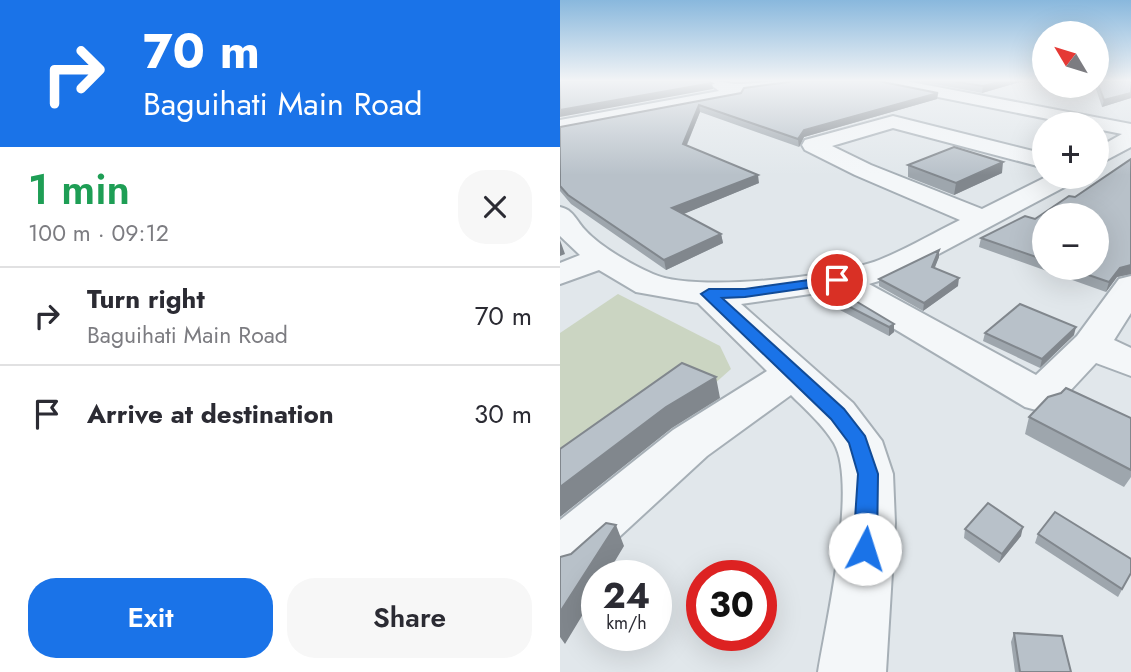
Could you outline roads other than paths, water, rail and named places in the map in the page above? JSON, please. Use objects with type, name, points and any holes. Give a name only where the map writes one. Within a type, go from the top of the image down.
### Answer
[{"type":"street","points":[[560,126],[632,112]]},
{"type":"street","points":[[1042,112],[1131,130]]},
{"type":"street","points":[[980,218],[863,170],[813,145],[893,122],[1032,158]]},
{"type":"street","points":[[1109,151],[1131,138]]},
{"type":"street","points":[[560,215],[576,238],[624,273],[648,285],[709,294],[757,292],[837,280],[890,267],[1040,189]]},
{"type":"street","points":[[560,274],[604,257]]},
{"type":"street","points":[[837,280],[1040,396],[1091,345],[1131,286]]},
{"type":"street","points":[[709,294],[837,414],[858,441],[868,474],[868,523],[852,672]]},
{"type":"street","points":[[1091,345],[1131,363]]},
{"type":"street","points":[[560,555],[690,443],[794,373]]}]
